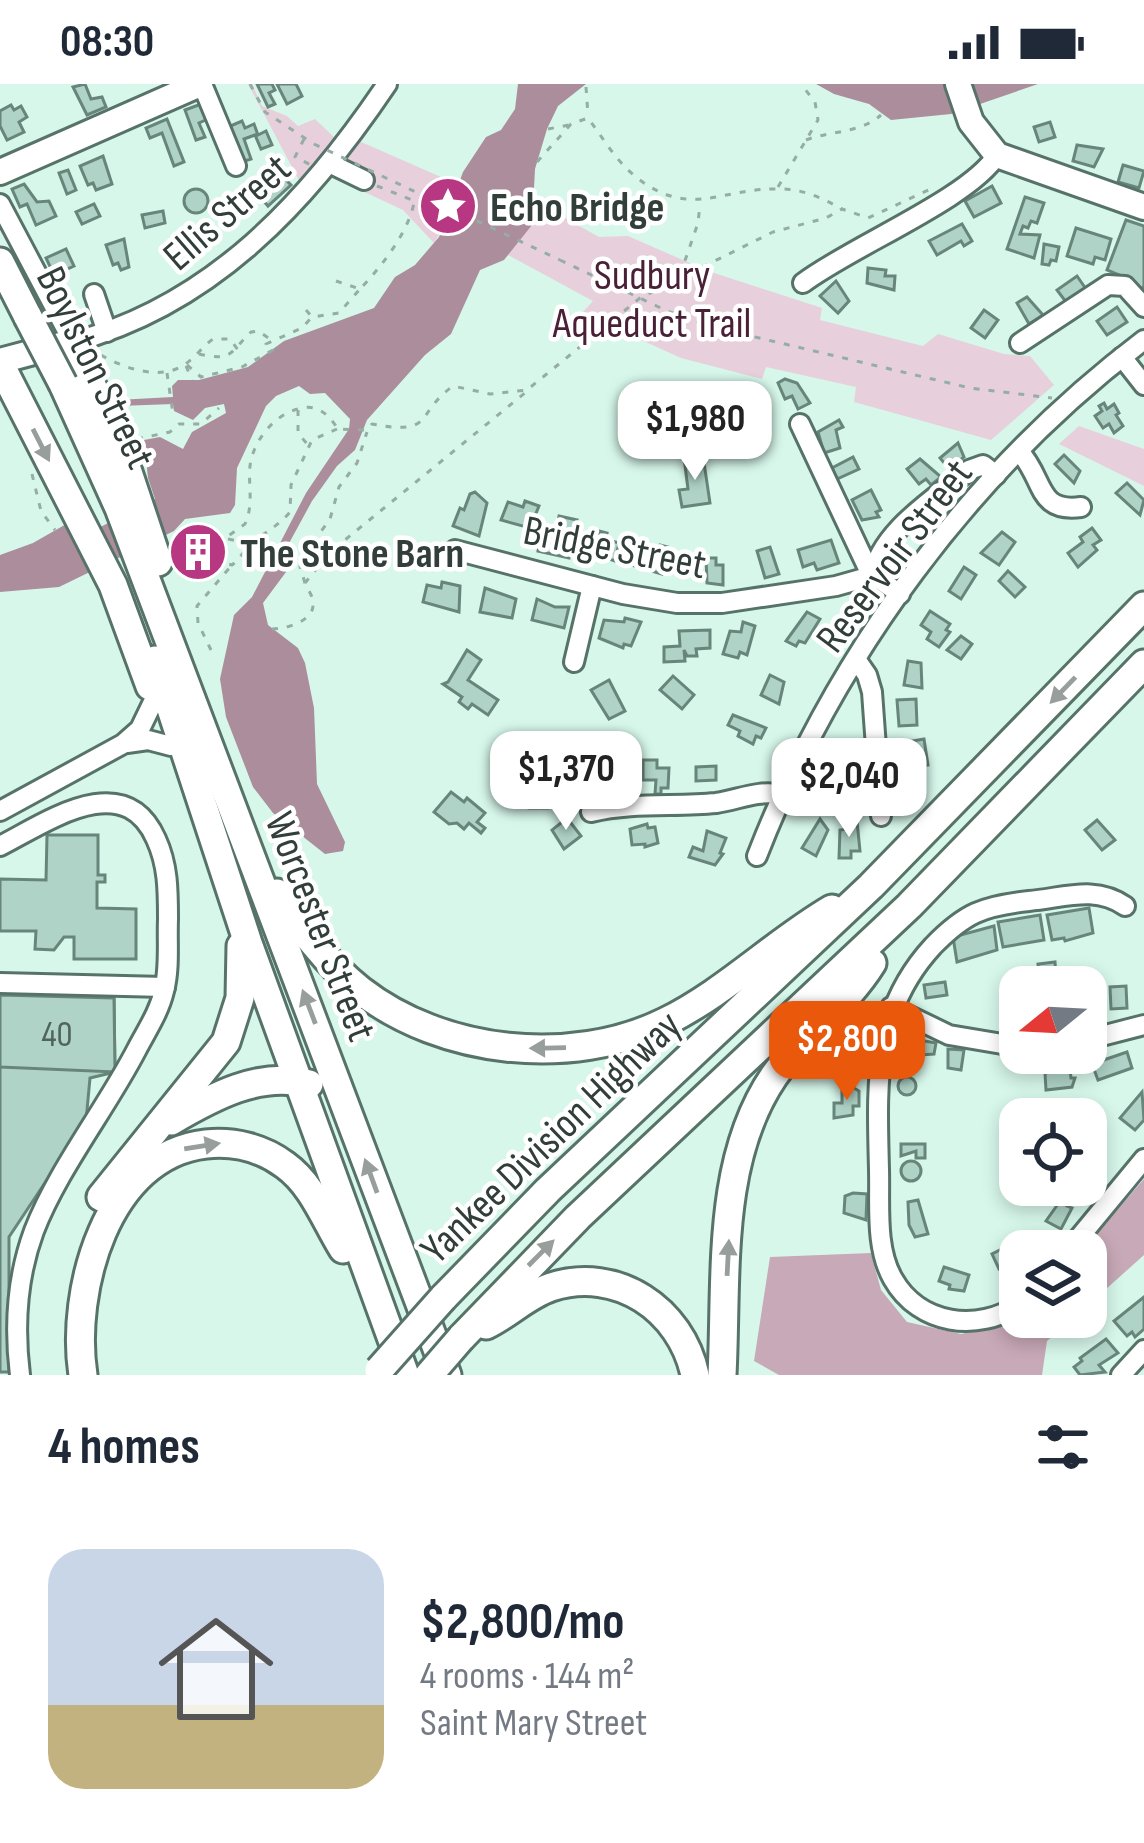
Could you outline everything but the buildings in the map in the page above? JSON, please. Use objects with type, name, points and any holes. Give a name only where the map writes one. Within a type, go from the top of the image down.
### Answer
[{"type":"highway","name":"Boylston Street","points":[[0,262],[14,311],[55,387],[100,516]]},
{"type":"highway","points":[[84,346],[112,428],[100,516]]},
{"type":"highway","points":[[0,363],[130,562],[154,700],[219,853]]},
{"type":"highway","name":"Worcester Street","points":[[100,516],[185,648],[213,762],[447,1375]]},
{"type":"highway","name":"Worcester Street","points":[[130,562],[239,918],[376,1301],[383,1374]]},
{"type":"highway","name":"Yankee Division Highway","points":[[383,1374],[443,1298],[548,1190],[871,886],[1144,606]]},
{"type":"highway","name":"Yankee Division Highway","points":[[428,1375],[578,1217],[902,912],[1144,664]]},
{"type":"highway","points":[[250,853],[315,945],[362,991],[444,1033],[527,1048],[593,1045],[662,1024],[871,886]]},
{"type":"highway","points":[[722,1375],[731,1201],[747,1129],[774,1076],[864,975],[902,912]]},
{"type":"highway","points":[[65,1375],[64,1294],[80,1237],[115,1177],[217,1056],[233,1026],[242,979],[239,918]]},
{"type":"highway","points":[[158,1129],[235,1089],[272,1079],[318,1088],[350,1117]]},
{"type":"highway","points":[[82,1375],[80,1309],[88,1268],[104,1229],[141,1175],[190,1147],[241,1145],[285,1164],[305,1185],[376,1301]]},
{"type":"highway","points":[[460,1338],[547,1289],[601,1282],[628,1290],[659,1310],[682,1338],[695,1375]]},
{"type":"main road","points":[[0,172],[201,84]]},
{"type":"main road","points":[[958,84],[979,135],[998,155],[1144,207]]},
{"type":"main road","points":[[0,363],[84,346]]},
{"type":"street","points":[[201,84],[236,166]]},
{"type":"street","name":"Ellis Street","points":[[84,346],[199,286],[292,207],[387,84]]},
{"type":"street","points":[[803,283],[986,170],[998,155]]},
{"type":"street","points":[[324,166],[364,180]]},
{"type":"street","points":[[0,204],[84,346]]},
{"type":"street","points":[[1020,343],[1108,285],[1125,286],[1144,307]]},
{"type":"street","points":[[94,294],[107,332]]},
{"type":"street","name":"Reservoir Street","points":[[757,856],[828,704],[900,594],[1019,451],[1065,406],[1143,343]]},
{"type":"street","points":[[1122,357],[1144,385]]},
{"type":"street","points":[[800,424],[872,577],[900,594]]},
{"type":"street","points":[[1019,451],[1051,505],[1062,510],[1081,507]]},
{"type":"street","points":[[872,577],[877,559],[895,533],[969,470],[983,465],[996,475]]},
{"type":"street","name":"Bridge Street","points":[[455,550],[592,586],[700,604],[872,577]]},
{"type":"street","points":[[574,662],[592,586]]},
{"type":"street","points":[[856,659],[872,692],[881,817]]},
{"type":"street","points":[[0,811],[122,744],[140,729],[154,700]]},
{"type":"street","points":[[122,744],[148,740],[171,746]]},
{"type":"street","points":[[591,812],[720,802],[767,792],[782,795]]},
{"type":"street","points":[[0,846],[57,816],[116,803],[142,814],[167,872],[165,987],[113,1096],[44,1208],[32,1236],[18,1303],[20,1375]]},
{"type":"street","points":[[999,1314],[989,1319],[950,1320],[917,1306],[890,1272],[881,1237],[878,1132],[884,1036],[891,1006],[909,972],[968,914],[1084,893],[1103,893],[1125,906]]},
{"type":"street","points":[[0,983],[99,990],[165,987]]},
{"type":"street","points":[[891,1006],[949,1035],[999,1043]]},
{"type":"street","points":[[1107,1035],[1144,1025]]},
{"type":"street","points":[[1085,1230],[1144,1159]]},
{"type":"street","points":[[1120,1375],[1144,1350]]},
{"type":"path","points":[[250,84],[265,112],[303,141],[640,298],[730,332],[970,388],[1054,399],[1065,406]]},
{"type":"path","points":[[586,86],[588,118],[632,174],[652,189],[700,202],[777,188],[808,193],[868,218],[933,187],[954,191]]},
{"type":"path","points":[[777,188],[818,120],[815,102],[804,88]]},
{"type":"path","points":[[804,141],[831,130],[858,130],[880,116]]},
{"type":"path","points":[[548,129],[588,118]]},
{"type":"path","points":[[537,162],[571,124]]},
{"type":"path","points":[[303,141],[295,157],[324,166]]},
{"type":"path","points":[[364,180],[442,212],[448,206]]},
{"type":"path","points":[[680,275],[698,223],[700,202]]},
{"type":"path","points":[[186,364],[201,377],[242,367],[273,350],[265,346],[271,340],[302,328],[313,316],[339,313],[405,230],[414,203]]},
{"type":"path","points":[[305,583],[328,553],[640,298],[773,232],[842,209]]},
{"type":"path","points":[[336,281],[361,289]]},
{"type":"path","points":[[306,310],[313,316]]},
{"type":"path","points":[[197,354],[216,358],[238,350],[251,332],[271,340]]},
{"type":"path","points":[[84,346],[127,367],[166,372],[186,364],[213,339],[230,339],[238,350]]},
{"type":"path","points":[[186,364],[192,380]]},
{"type":"path","points":[[166,372],[171,380],[173,414]]},
{"type":"path","points":[[272,629],[291,626],[312,610],[314,604],[301,575],[302,559],[330,519],[339,487],[357,463],[372,424],[397,429],[419,424],[453,386],[490,394],[527,390]]},
{"type":"path","points":[[130,441],[170,432],[179,424],[201,424],[219,408]]},
{"type":"path","points":[[298,409],[298,433],[310,445]]},
{"type":"path","points":[[224,539],[245,524],[250,513],[249,469],[264,434],[283,415],[318,409],[338,429]]},
{"type":"path","points":[[211,650],[197,606],[250,543],[290,512],[291,485],[310,445],[338,429],[366,430]]},
{"type":"path","points":[[31,465],[41,511],[100,516]]},
{"type":"path","points":[[201,537],[250,543]]},
{"type":"path","points":[[212,539],[218,557],[232,565]]},
{"type":"green space","points":[[248,84],[262,106],[298,126],[315,119],[335,138],[302,186]]},
{"type":"green space","name":"Sudbury Aqueduct Trail","points":[[359,141],[457,184],[446,223],[434,243],[403,210],[334,178]]},
{"type":"green space","name":"Sudbury Aqueduct Trail","points":[[535,201],[599,237],[628,236],[708,271],[822,308],[820,320],[923,346],[938,334],[1004,354],[1030,356],[1054,385],[991,440],[854,402],[856,387],[766,367],[762,379],[681,358],[582,313],[593,301],[508,255],[534,217]]},
{"type":"green space","points":[[1079,426],[1144,449],[1144,486],[1059,444]]},
{"type":"shaded area","points":[[518,84],[586,84],[558,106],[547,129],[535,169],[532,225],[504,260],[480,270],[451,334],[425,355],[367,420],[355,450],[312,501],[287,547],[286,572],[263,603],[268,625],[298,648],[305,663],[314,708],[317,784],[345,842],[343,851],[325,854],[273,813],[253,787],[226,717],[220,679],[234,615],[252,597],[306,493],[349,429],[350,419],[325,393],[310,394],[299,386],[266,406],[237,468],[235,505],[230,513],[185,519],[174,531],[59,587],[0,592],[0,555],[68,523],[77,539],[155,499],[144,440],[160,437],[183,449],[192,432],[226,413],[224,404],[205,408],[193,420],[174,411],[173,404],[119,406],[117,400],[173,397],[172,386],[178,380],[199,380],[248,367],[284,341],[374,308],[395,277],[415,265],[439,237],[463,172],[486,137],[501,130],[515,109]]},
{"type":"shaded area","points":[[816,84],[1038,84],[951,114],[891,120],[869,104]]},
{"type":"shaded area","points":[[1144,1179],[1144,1255],[1107,1288],[1107,1230],[1099,1230]]},
{"type":"shaded area","points":[[871,1253],[881,1290],[907,1322],[961,1334],[999,1325],[999,1338],[1050,1338],[1042,1375],[779,1375],[754,1361],[770,1257]]},
{"type":"place","name":"Echo Bridge","points":[[448,206]]},
{"type":"place","name":"The Stone Barn","points":[[198,552]]}]
